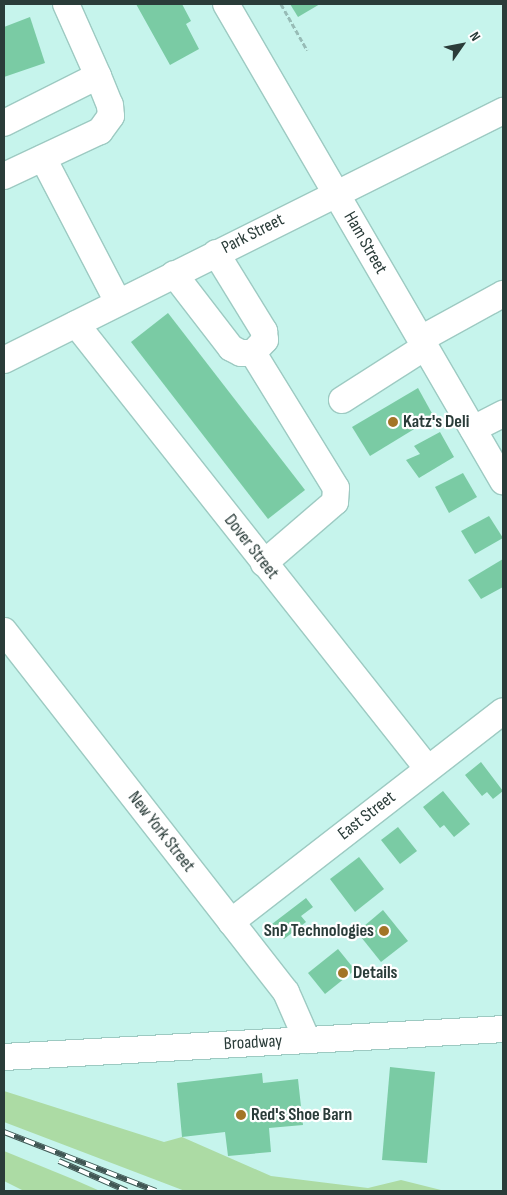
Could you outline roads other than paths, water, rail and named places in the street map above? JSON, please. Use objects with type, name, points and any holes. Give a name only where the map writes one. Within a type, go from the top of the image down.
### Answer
[{"type":"street","points":[[4,176],[107,125],[111,116],[110,105],[66,4]]},
{"type":"street","name":"Ham Street","points":[[226,4],[503,481]]},
{"type":"street","points":[[4,123],[98,76]]},
{"type":"street","name":"Park Street","points":[[4,360],[503,111]]},
{"type":"street","points":[[43,158],[118,302]]},
{"type":"street","points":[[174,274],[231,348],[241,353],[253,353],[265,340],[264,331],[216,253]]},
{"type":"street","points":[[342,400],[423,343],[503,294]]},
{"type":"street","name":"Dover Street","points":[[76,324],[428,769]]},
{"type":"street","points":[[253,353],[328,474],[337,497],[328,509],[264,563]]},
{"type":"street","points":[[473,429],[503,414]]},
{"type":"street","name":"New York Street","points":[[4,631],[286,992],[307,1040]]},
{"type":"street","name":"East Street","points":[[231,922],[503,711]]},
{"type":"street","name":"Broadway","points":[[4,1057],[503,1029]]},
{"type":"railway","points":[[4,1132],[156,1191]]},
{"type":"railway","points":[[59,1161],[127,1191]]},
{"type":"place","name":"Katz's Deli","points":[[393,422]]},
{"type":"place","name":"SnP Technologies","points":[[384,931]]},
{"type":"place","name":"Details","points":[[343,973]]},
{"type":"place","name":"Red's Shoe Barn","points":[[241,1115]]}]
